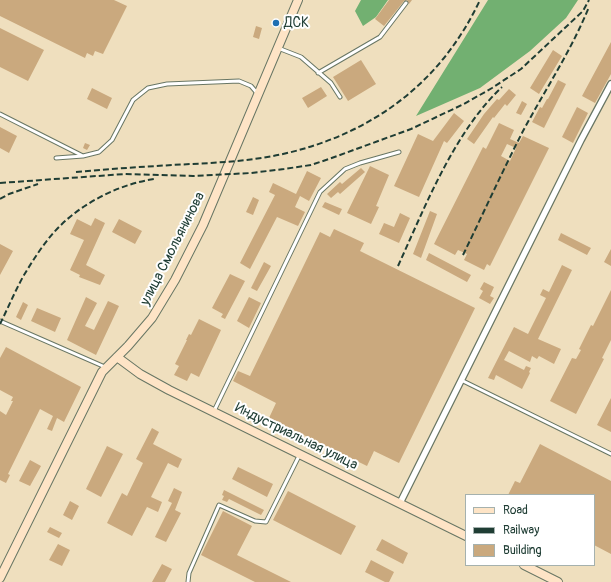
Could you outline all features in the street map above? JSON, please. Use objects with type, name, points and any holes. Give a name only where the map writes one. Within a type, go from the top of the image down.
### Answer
[{"type":"street","name":"улица Смольянинова","points":[[0,578],[102,372],[152,318],[175,280],[203,225],[298,0]]},
{"type":"street","points":[[400,503],[581,140],[611,84]]},
{"type":"street","name":"Индустриальная улица","points":[[117,357],[140,374],[465,536]]},
{"type":"street","points":[[526,566],[558,582]]},
{"type":"lane","points":[[318,73],[380,37],[406,3]]},
{"type":"lane","points":[[278,48],[301,57],[331,83],[340,97]]},
{"type":"lane","points":[[56,158],[83,156],[99,152],[112,140],[133,100],[148,88],[168,84],[239,81],[251,86],[258,94]]},
{"type":"lane","points":[[0,114],[83,156]]},
{"type":"lane","points":[[214,411],[320,192],[345,169],[360,163],[399,152]]},
{"type":"lane","points":[[0,321],[106,368]]},
{"type":"lane","points":[[461,380],[611,454]]},
{"type":"lane","points":[[188,582],[188,573],[218,505],[255,521],[266,522],[300,454]]},
{"type":"green space","points":[[361,0],[388,0],[376,17],[363,26],[355,11]]},
{"type":"green space","points":[[488,0],[578,0],[566,18],[530,51],[480,88],[416,116]]},
{"type":"building","points":[[0,0],[114,0],[127,6],[103,54],[95,51],[93,56],[87,53],[85,58],[0,16]]},
{"type":"building","points":[[389,0],[407,0],[404,1],[384,26],[375,19]]},
{"type":"building","points":[[256,26],[262,28],[259,39],[253,37]]},
{"type":"building","points":[[0,28],[44,50],[28,81],[0,67]]},
{"type":"building","points":[[611,42],[611,74],[595,103],[582,96]]},
{"type":"building","points":[[553,50],[562,56],[539,94],[530,88]]},
{"type":"building","points":[[361,60],[376,84],[348,101],[333,77]]},
{"type":"building","points":[[558,80],[566,84],[544,128],[532,122],[540,107],[542,108],[548,99]]},
{"type":"building","points":[[321,87],[327,96],[308,108],[302,98]]},
{"type":"building","points":[[92,88],[112,98],[107,109],[87,99]]},
{"type":"building","points":[[509,89],[516,95],[507,106],[505,104],[494,118],[493,117],[474,144],[467,139],[484,114],[497,99],[499,100]]},
{"type":"building","points":[[522,101],[527,104],[521,115],[516,113]]},
{"type":"building","points":[[577,107],[588,113],[573,143],[562,137]]},
{"type":"building","points":[[454,113],[464,121],[447,143],[444,141],[419,197],[394,186],[418,134],[433,141]]},
{"type":"building","points":[[499,123],[514,130],[510,139],[519,143],[523,136],[549,148],[490,266],[487,264],[484,270],[464,260],[467,254],[458,250],[455,255],[434,244],[483,147],[486,149]],"holes":[[[507,144],[516,148],[510,161],[501,156]]]},
{"type":"building","points":[[0,127],[17,136],[9,153],[0,148]]},
{"type":"building","points":[[85,143],[90,145],[87,150],[83,148]]},
{"type":"building","points":[[370,166],[389,175],[376,206],[379,207],[371,224],[347,213]]},
{"type":"building","points":[[361,168],[365,172],[340,194],[338,192],[331,198],[327,194],[340,182],[342,184]]},
{"type":"building","points":[[307,171],[321,178],[309,201],[300,196],[295,207],[305,212],[298,226],[277,217],[250,269],[240,263],[275,195],[269,192],[273,183],[296,194]]},
{"type":"building","points":[[253,197],[259,200],[253,215],[246,212]]},
{"type":"building","points":[[325,202],[342,209],[339,215],[322,207]]},
{"type":"building","points":[[430,211],[437,214],[421,258],[413,254]]},
{"type":"building","points":[[400,213],[410,218],[399,243],[379,234],[384,223],[394,227]]},
{"type":"building","points":[[95,218],[105,223],[86,265],[105,275],[100,285],[79,277],[80,275],[70,270],[84,240],[70,234],[77,219],[91,226]]},
{"type":"building","points":[[119,219],[142,231],[135,244],[112,232]]},
{"type":"building","points":[[334,229],[364,243],[360,251],[475,308],[399,463],[374,451],[367,466],[269,418],[276,403],[233,381],[238,371],[250,376],[320,232],[330,237]]},
{"type":"building","points":[[561,233],[591,248],[587,255],[558,240]]},
{"type":"building","points":[[0,244],[13,251],[0,275]]},
{"type":"building","points":[[611,249],[611,266],[604,262]]},
{"type":"building","points":[[429,253],[471,275],[467,282],[426,260]]},
{"type":"building","points":[[264,262],[271,266],[257,291],[251,288]]},
{"type":"building","points":[[562,265],[572,270],[538,339],[561,349],[554,364],[539,356],[537,359],[532,356],[530,362],[509,351],[504,360],[524,370],[526,366],[531,368],[522,389],[496,375],[494,380],[488,378],[514,327],[528,334],[546,298],[540,295],[543,289],[549,292]]},
{"type":"building","points":[[230,274],[245,281],[225,319],[221,317],[223,314],[212,308]]},
{"type":"building","points":[[484,282],[494,287],[490,296],[494,298],[490,304],[479,298],[483,291],[480,289]]},
{"type":"building","points":[[611,290],[611,340],[602,358],[604,359],[576,414],[550,401],[572,358],[576,359],[581,350],[579,349],[591,325],[593,326]]},
{"type":"building","points":[[86,297],[97,303],[85,326],[94,330],[108,301],[119,306],[96,355],[67,340]]},
{"type":"building","points":[[249,297],[261,303],[249,328],[237,321]]},
{"type":"building","points":[[23,302],[28,305],[21,320],[16,317]]},
{"type":"building","points":[[37,308],[61,318],[55,332],[31,321]]},
{"type":"building","points":[[199,319],[221,330],[199,377],[191,373],[187,381],[174,375],[179,366],[175,364],[189,334],[191,335]]},
{"type":"building","points":[[6,347],[81,387],[64,422],[57,418],[52,431],[47,429],[53,416],[40,409],[8,474],[10,475],[6,483],[0,480],[0,411],[6,415],[13,401],[11,401],[13,397],[0,390],[0,358]]},
{"type":"building","points":[[611,398],[611,432],[597,425]]},
{"type":"building","points":[[152,428],[159,432],[153,444],[182,459],[178,468],[168,463],[151,497],[162,502],[158,512],[147,507],[132,536],[107,523],[122,493],[127,496],[143,463],[136,459]]},
{"type":"building","points":[[540,444],[611,481],[611,554],[595,546],[595,494],[508,494],[515,481],[520,483]]},
{"type":"building","points":[[107,446],[123,454],[101,497],[86,489]]},
{"type":"building","points":[[30,460],[41,466],[30,486],[19,481]]},
{"type":"building","points":[[238,467],[273,484],[267,497],[232,479]]},
{"type":"building","points":[[174,488],[182,492],[175,510],[181,513],[166,542],[155,537],[172,503],[168,501]]},
{"type":"building","points":[[224,490],[264,510],[261,515],[229,499],[227,502],[222,500]]},
{"type":"building","points":[[288,491],[356,526],[341,555],[273,520]]},
{"type":"building","points":[[70,501],[79,506],[72,520],[63,515]]},
{"type":"building","points":[[223,511],[252,526],[237,555],[291,582],[255,582],[201,555]]},
{"type":"building","points":[[50,527],[62,533],[59,538],[47,532]]},
{"type":"building","points":[[382,539],[408,553],[403,564],[376,550]]},
{"type":"building","points":[[58,544],[70,550],[62,566],[49,560]]},
{"type":"building","points":[[371,560],[394,572],[389,582],[385,582],[365,572]]},
{"type":"building","points":[[162,564],[172,569],[165,582],[152,582]]},
{"type":"railway","points":[[76,172],[256,159],[283,154],[315,145],[346,133],[374,118],[400,101],[424,80],[445,56],[464,30],[480,0]]},
{"type":"railway","points":[[0,183],[125,174],[193,176],[251,173],[311,165],[411,129],[464,104],[492,88],[521,69],[583,11],[589,0]]},
{"type":"railway","points":[[463,255],[523,131],[566,55],[589,7]]},
{"type":"railway","points":[[398,266],[430,195],[455,148],[485,105],[502,87]]},
{"type":"railway","points":[[0,324],[28,268],[46,242],[62,224],[82,208],[117,189],[142,181],[154,179]]},
{"type":"railway","points":[[0,199],[9,194],[38,184]]},
{"type":"place","name":"ДСК","points":[[276,23]]}]
